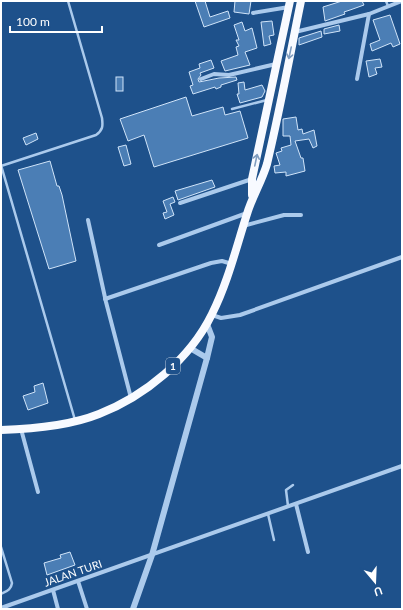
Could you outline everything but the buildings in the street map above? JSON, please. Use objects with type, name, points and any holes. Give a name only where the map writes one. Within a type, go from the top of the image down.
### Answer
[{"type":"highway","name":"1","points":[[1,430],[21,429],[75,420],[98,414],[131,398],[168,371],[190,348],[212,315],[232,264],[252,198],[267,164],[301,1]]},
{"type":"highway","name":"1","points":[[252,198],[252,179],[290,4]]},
{"type":"street","points":[[294,32],[369,14],[402,2]]},
{"type":"street","points":[[252,13],[290,4]]},
{"type":"street","points":[[357,79],[369,14]]},
{"type":"street","points":[[201,78],[214,74],[229,75],[276,64]]},
{"type":"street","points":[[180,203],[252,179]]},
{"type":"street","points":[[159,245],[248,213]]},
{"type":"street","points":[[243,226],[284,215],[301,215]]},
{"type":"street","points":[[88,220],[105,299],[131,398]]},
{"type":"street","points":[[212,315],[221,318],[240,315],[402,257]]},
{"type":"street","points":[[105,299],[210,263],[222,261],[232,264]]},
{"type":"street","points":[[133,609],[152,555],[207,358],[212,337],[206,324]]},
{"type":"street","points":[[190,348],[207,358]]},
{"type":"street","points":[[21,429],[38,492]]},
{"type":"street","name":"JALAN TURI","points":[[1,608],[402,466]]},
{"type":"street","points":[[296,504],[308,552]]},
{"type":"street","points":[[78,581],[87,609]]},
{"type":"street","points":[[53,590],[58,609]]},
{"type":"lane","points":[[68,1],[102,118],[103,127],[96,135],[1,165],[75,420]]},
{"type":"lane","points":[[386,1],[388,6]]},
{"type":"lane","points":[[232,109],[269,99]]},
{"type":"lane","points":[[288,507],[286,490],[292,485]]},
{"type":"lane","points":[[268,514],[274,540]]},
{"type":"lane","points":[[1,547],[12,583],[12,587],[8,591],[1,594]]}]
